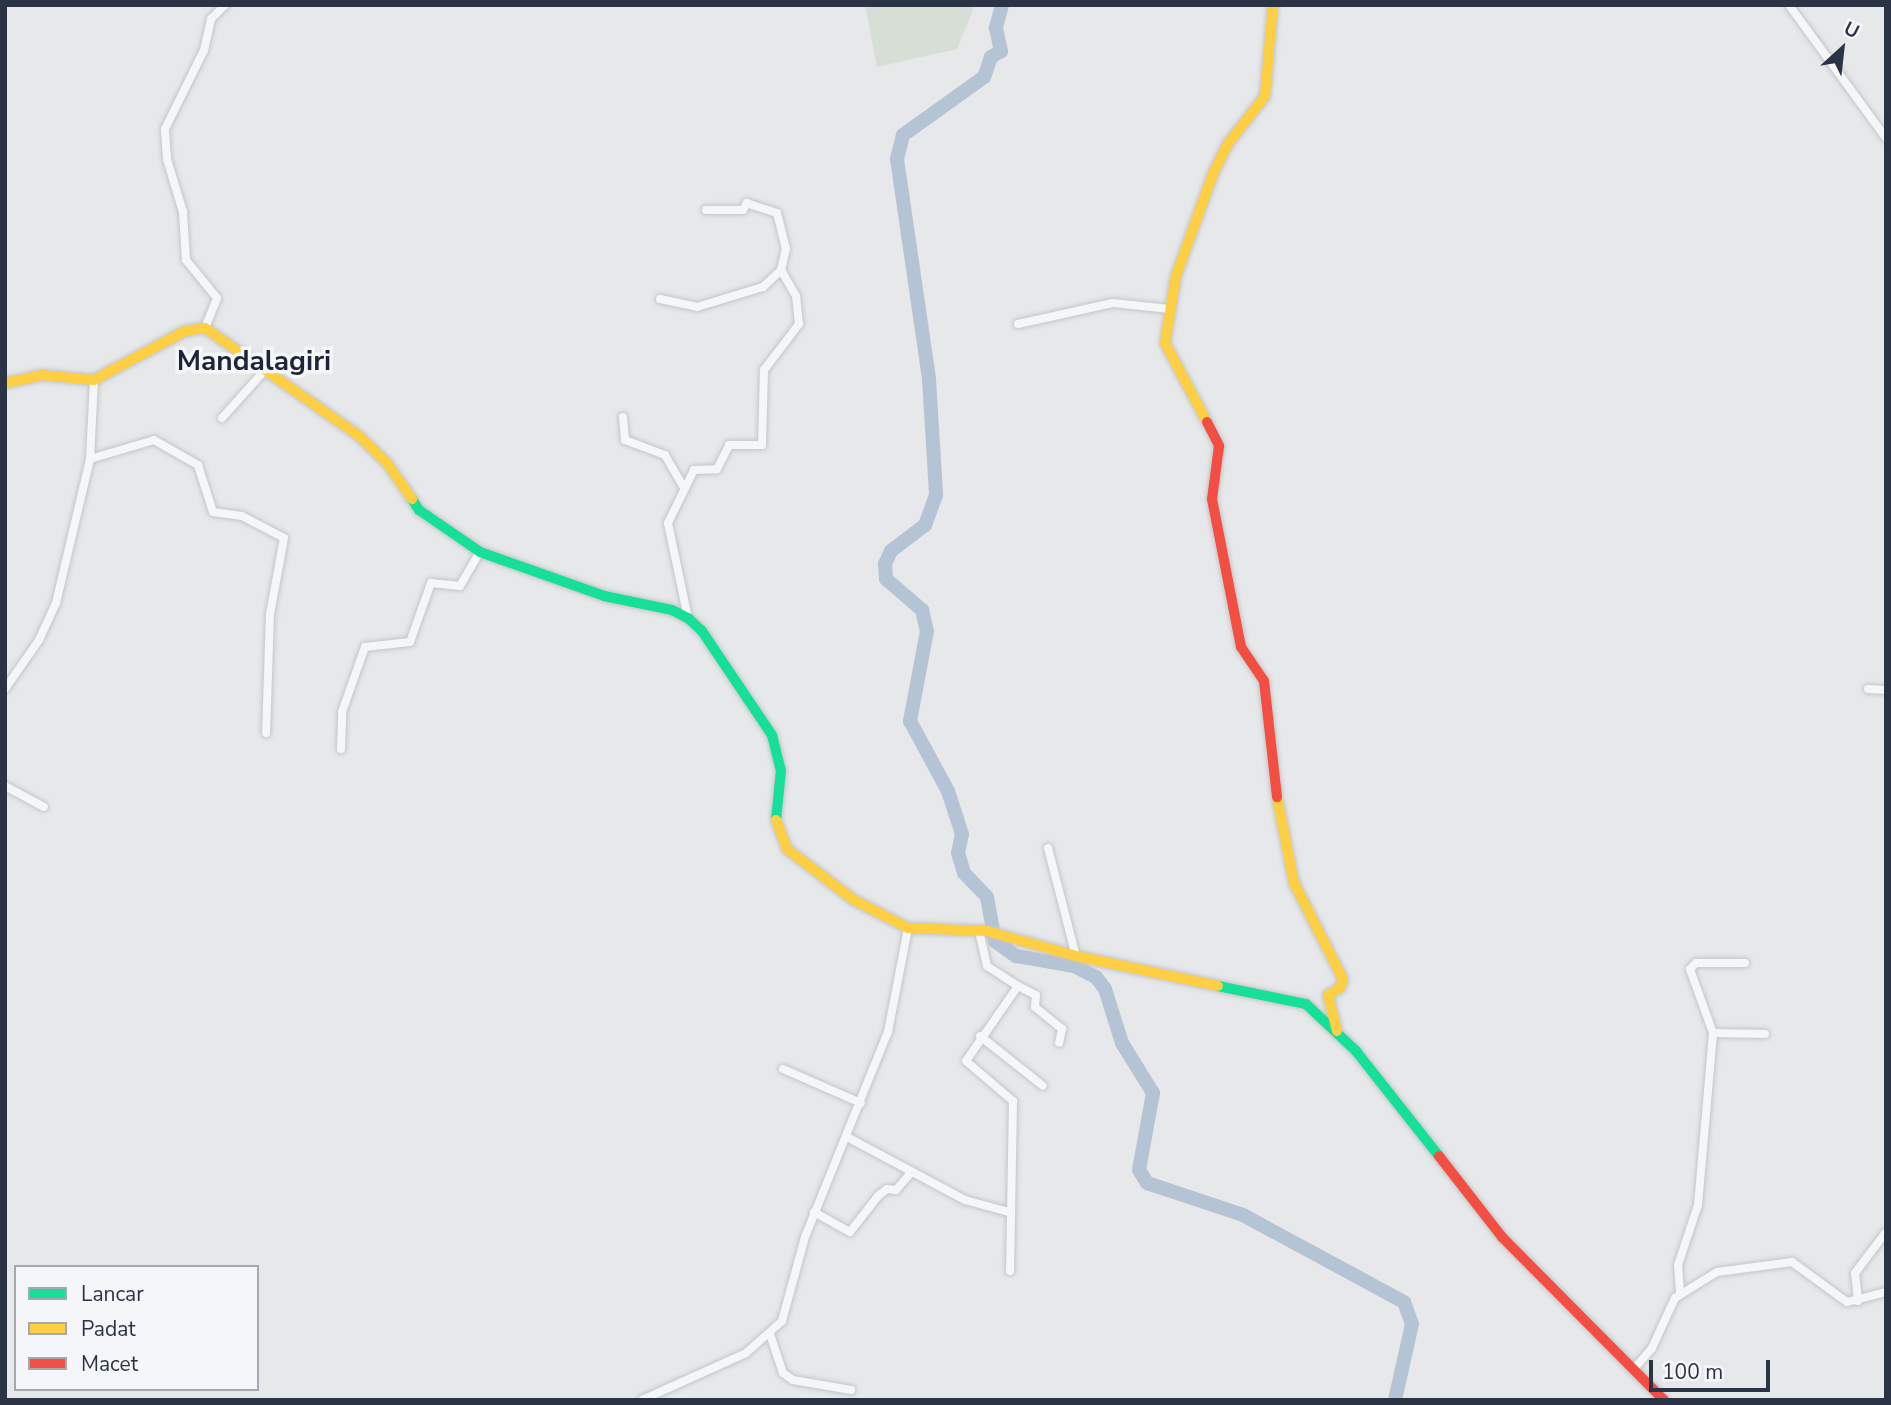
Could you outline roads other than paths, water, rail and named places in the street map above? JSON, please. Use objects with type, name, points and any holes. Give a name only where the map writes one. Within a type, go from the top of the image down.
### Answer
[{"type":"street","points":[[205,328],[217,298],[186,260],[183,212],[167,159],[166,129],[204,50],[211,19],[225,5]]},
{"type":"street","points":[[1273,5],[1265,96],[1216,165],[1188,239],[1170,309],[1168,350],[1220,453],[1212,499],[1241,647],[1264,681],[1273,777],[1289,865],[1308,918],[1343,979],[1340,988],[1328,995],[1338,1033]]},
{"type":"street","points":[[1789,5],[1886,138]]},
{"type":"street","points":[[660,299],[696,307],[763,287],[781,270],[786,250],[777,213],[747,203],[743,210],[706,210]]},
{"type":"street","points":[[688,618],[667,528],[694,470],[717,469],[729,445],[762,445],[764,370],[799,324],[796,296],[781,270]]},
{"type":"street","points":[[1017,324],[1113,303],[1170,309]]},
{"type":"street","points":[[5,383],[42,375],[94,380],[185,331],[205,328],[267,369],[374,449],[419,510],[480,552],[604,596],[672,610],[688,618],[702,631],[772,735],[781,770],[776,819],[787,849],[854,900],[908,928],[1002,934],[1076,956],[1295,1001],[1315,1011],[1338,1033],[1470,1191],[1502,1237],[1664,1400]]},
{"type":"street","points":[[222,418],[267,369]]},
{"type":"street","points":[[5,689],[39,640],[56,603],[90,459],[94,380]]},
{"type":"street","points":[[623,417],[625,440],[665,455],[685,489]]},
{"type":"street","points":[[90,459],[154,440],[198,465],[214,512],[238,515],[281,534],[286,543],[270,614],[266,733]]},
{"type":"street","points":[[341,748],[342,712],[365,647],[410,642],[431,583],[457,588],[480,552]]},
{"type":"street","points":[[1868,689],[1886,690]]},
{"type":"street","points":[[5,786],[44,807]]},
{"type":"street","points":[[1048,848],[1076,956]]},
{"type":"street","points":[[642,1400],[715,1369],[770,1334],[785,1315],[814,1212],[847,1137],[888,1031],[908,928]]},
{"type":"street","points":[[983,931],[987,966],[1036,995],[1035,1007],[1062,1029],[1059,1044]]},
{"type":"street","points":[[1633,1370],[1652,1348],[1680,1293],[1678,1265],[1698,1205],[1713,1032],[1690,975],[1691,966],[1745,963]]},
{"type":"street","points":[[1010,1271],[1013,1101],[967,1063],[980,1036],[1018,986]]},
{"type":"street","points":[[1713,1032],[1765,1034]]},
{"type":"street","points":[[980,1036],[1043,1086]]},
{"type":"street","points":[[783,1069],[818,1088],[860,1103]]},
{"type":"street","points":[[847,1137],[965,1200],[1009,1212]]},
{"type":"street","points":[[814,1212],[850,1232],[878,1196],[887,1189],[895,1191],[911,1173]]},
{"type":"street","points":[[1857,1301],[1854,1273],[1886,1232]]},
{"type":"street","points":[[1680,1293],[1717,1272],[1747,1271],[1783,1262],[1804,1267],[1845,1301],[1857,1301],[1886,1292]]},
{"type":"street","points":[[770,1334],[783,1373],[793,1380],[852,1390]]},
{"type":"waterway","points":[[1002,5],[996,28],[1001,51],[991,57],[984,77],[903,135],[897,159],[929,379],[936,495],[925,525],[891,551],[885,564],[886,579],[922,610],[927,631],[910,721],[948,791],[962,834],[958,853],[964,873],[987,897],[995,941],[1016,956],[1074,966],[1096,977],[1105,989],[1122,1043],[1153,1093],[1139,1170],[1147,1183],[1243,1215],[1404,1302],[1412,1324],[1395,1400]]},
{"type":"district","name":"Mandalagiri","points":[[254,361]]}]
